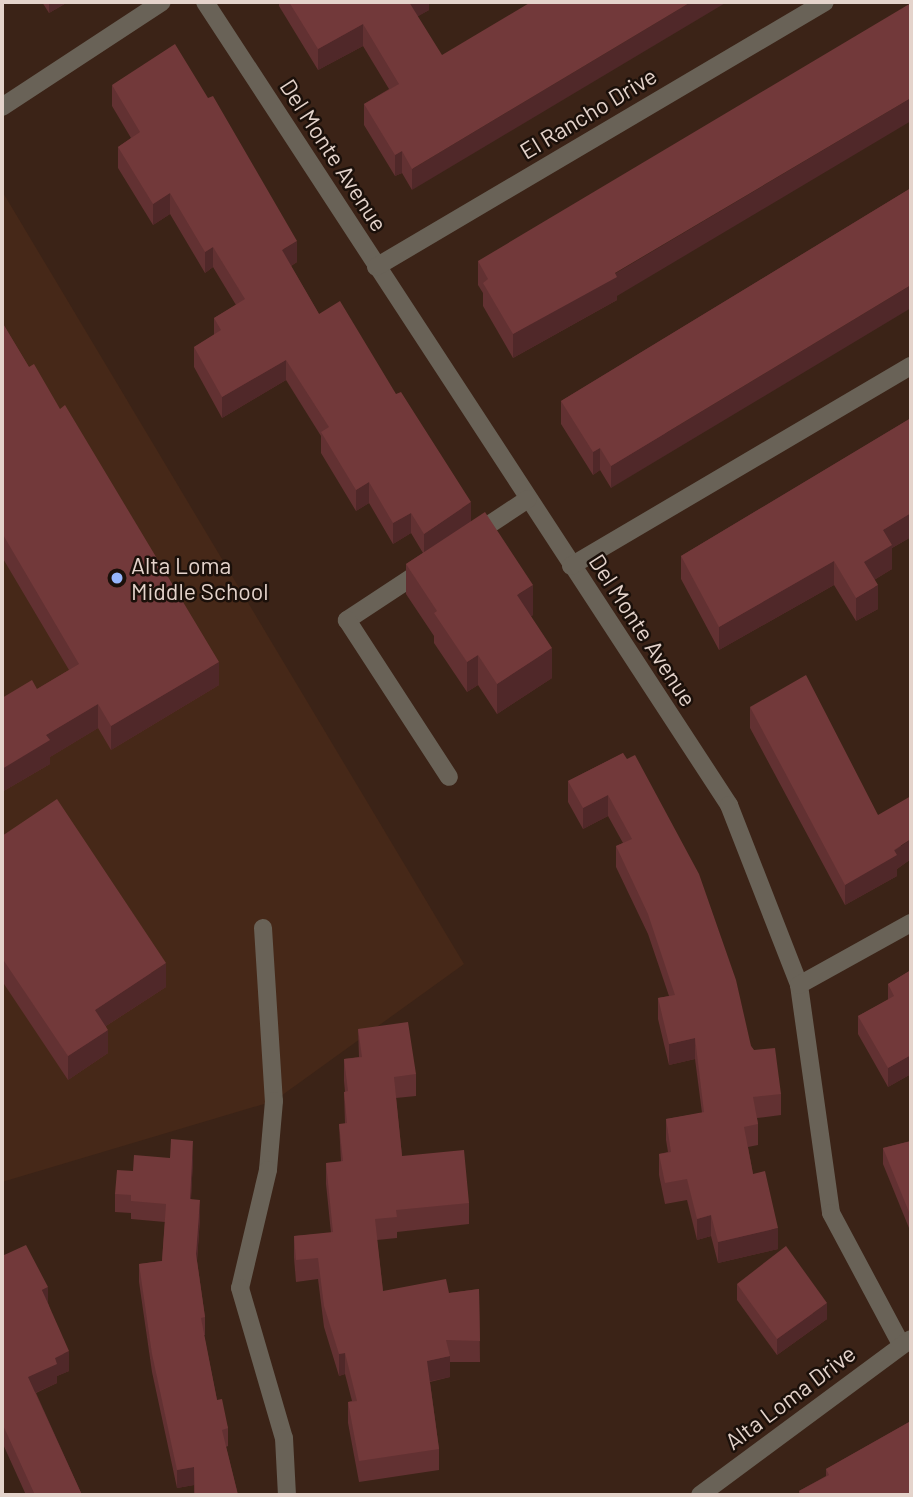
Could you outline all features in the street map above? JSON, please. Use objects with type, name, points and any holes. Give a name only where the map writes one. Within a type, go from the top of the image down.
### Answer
[{"type":"street","points":[[4,106],[162,2]]},
{"type":"street","name":"Del Monte Avenue","points":[[205,2],[729,805],[799,985],[831,1213],[906,1342]]},
{"type":"street","name":"El Rancho Drive","points":[[376,267],[825,2]]},
{"type":"street","points":[[571,566],[911,366]]},
{"type":"street","points":[[449,777],[347,620],[528,499]]},
{"type":"street","points":[[799,985],[911,923]]},
{"type":"street","points":[[263,928],[274,1101],[268,1170],[240,1288],[284,1438],[287,1495]]},
{"type":"street","name":"Alta Loma Drive","points":[[700,1495],[906,1342]]},
{"type":"shaded area","name":"Alta Loma Middle School","points":[[2,191],[464,964],[274,1101],[2,1182]]},
{"type":"building","points":[[289,2],[409,2],[442,55],[531,2],[691,2],[412,169],[402,151],[395,155],[364,104],[399,84],[363,24],[318,49]]},
{"type":"building","points":[[911,3],[911,98],[615,273],[617,277],[513,334],[483,283],[488,279],[478,261]]},
{"type":"building","points":[[175,44],[208,98],[213,96],[297,241],[282,250],[319,314],[340,301],[396,394],[401,392],[471,502],[424,534],[411,513],[393,523],[369,482],[356,490],[321,432],[329,427],[286,360],[222,397],[194,347],[221,330],[214,318],[245,299],[213,247],[205,252],[170,193],[153,204],[118,147],[140,132],[112,85]]},
{"type":"building","points":[[911,188],[911,285],[611,466],[600,448],[593,452],[561,401]]},
{"type":"building","points":[[2,322],[29,367],[34,364],[60,409],[65,405],[219,662],[111,726],[98,704],[46,735],[50,740],[2,769],[2,698],[32,680],[37,689],[79,664],[2,533]]},
{"type":"building","points":[[911,418],[911,513],[883,530],[892,545],[864,562],[878,585],[856,598],[834,561],[719,627],[681,556]]},
{"type":"building","points":[[485,512],[533,585],[517,595],[552,648],[497,684],[478,655],[467,662],[434,613],[437,611],[406,564]]},
{"type":"building","points":[[806,675],[878,815],[911,796],[911,839],[894,850],[897,855],[845,885],[750,707]]},
{"type":"building","points":[[623,753],[627,759],[635,755],[699,874],[736,980],[751,1046],[754,1050],[775,1048],[781,1094],[753,1097],[758,1124],[744,1127],[753,1174],[765,1171],[778,1228],[718,1242],[711,1215],[697,1219],[687,1179],[665,1183],[659,1154],[671,1152],[666,1119],[704,1112],[695,1038],[669,1044],[658,998],[675,995],[648,914],[616,846],[632,839],[608,795],[583,808],[568,781]]},
{"type":"building","points":[[57,799],[166,963],[95,1010],[108,1030],[68,1056],[2,958],[2,836]]},
{"type":"building","points":[[911,970],[911,1055],[888,1068],[858,1016],[894,996],[888,984]]},
{"type":"building","points":[[408,1022],[416,1074],[394,1077],[402,1156],[464,1150],[469,1203],[396,1210],[397,1217],[375,1219],[383,1291],[446,1279],[449,1293],[479,1289],[480,1341],[446,1340],[450,1356],[427,1361],[439,1449],[359,1461],[348,1402],[357,1401],[345,1353],[339,1354],[324,1306],[318,1258],[296,1260],[294,1236],[333,1232],[326,1163],[343,1161],[339,1124],[347,1123],[344,1092],[348,1091],[344,1059],[362,1057],[358,1029]]},
{"type":"building","points":[[171,1139],[193,1141],[190,1199],[200,1200],[196,1254],[205,1317],[201,1318],[217,1400],[222,1399],[228,1428],[222,1430],[238,1495],[195,1495],[194,1467],[177,1470],[152,1354],[139,1264],[162,1261],[166,1204],[131,1201],[131,1195],[115,1194],[117,1170],[133,1171],[134,1155],[170,1158]]},
{"type":"building","points":[[911,1141],[911,1217],[883,1148]]},
{"type":"building","points":[[26,1245],[48,1287],[42,1290],[69,1351],[55,1358],[57,1364],[28,1377],[82,1495],[35,1495],[2,1423],[2,1256]]},
{"type":"building","points":[[786,1246],[827,1303],[777,1339],[737,1284]]},
{"type":"building","points":[[911,1421],[911,1495],[802,1495],[799,1491],[829,1475],[826,1469]]},
{"type":"building","points":[[444,1494],[444,1495],[373,1495]]},
{"type":"place","name":"Alta Loma Middle School","points":[[117,578]]}]
